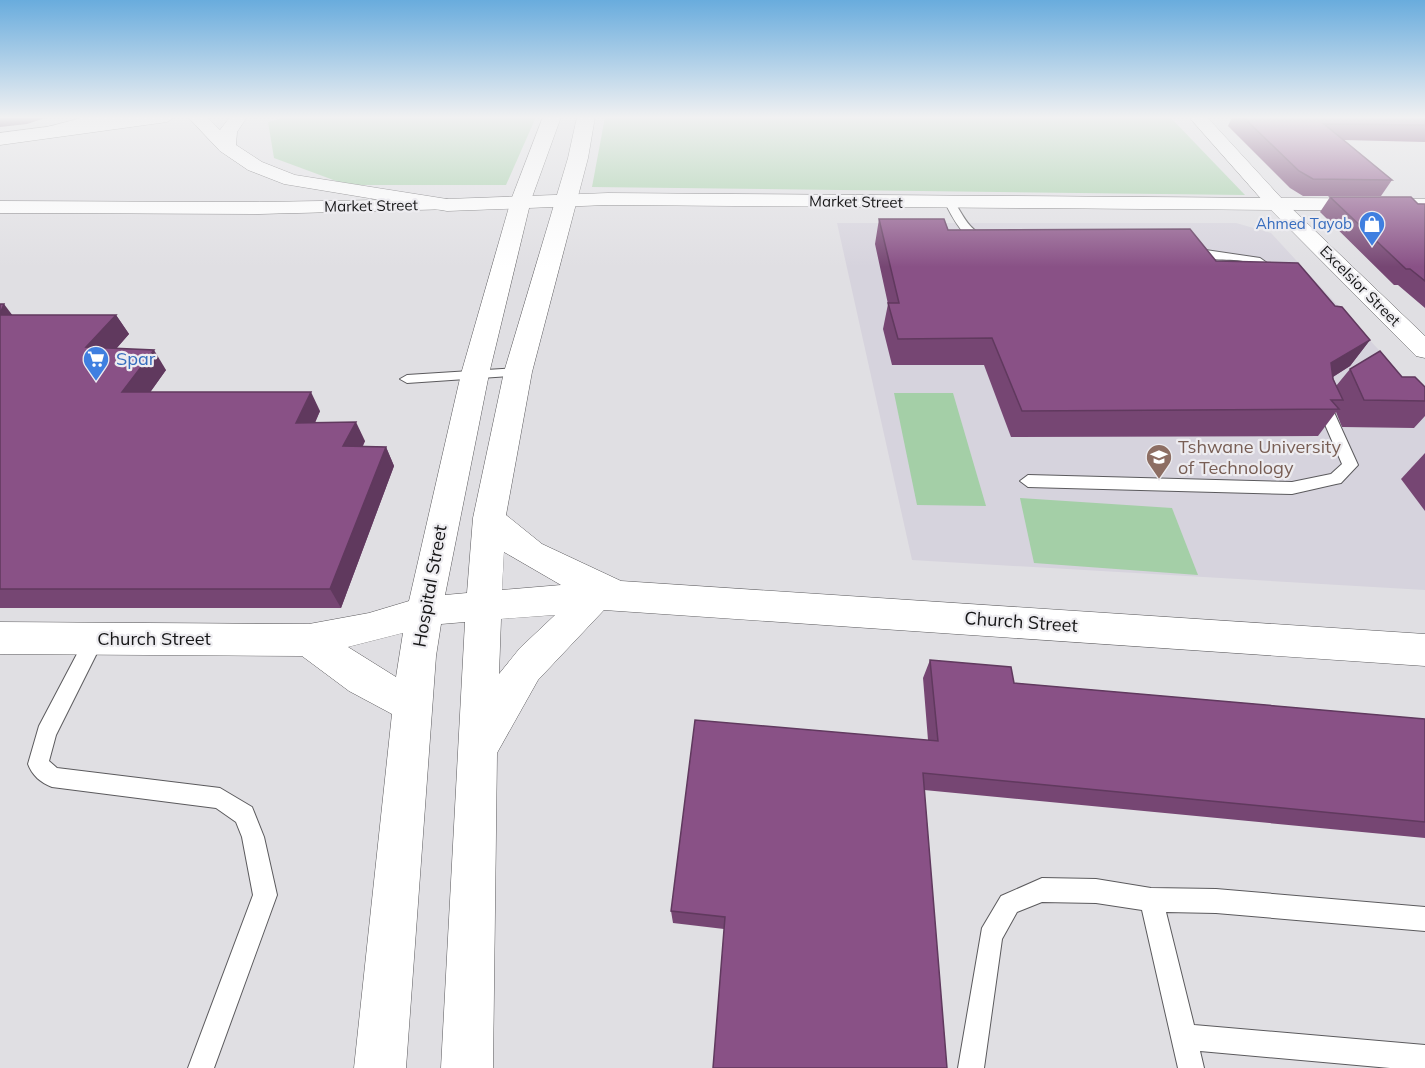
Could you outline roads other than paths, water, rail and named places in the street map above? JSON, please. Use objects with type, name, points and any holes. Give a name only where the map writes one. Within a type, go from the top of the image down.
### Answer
[{"type":"street","points":[[257,167],[291,180],[447,205]]},
{"type":"street","name":"Hospital Street","points":[[380,1068],[413,705],[425,611],[445,505],[475,374],[521,200],[533,167]]},
{"type":"street","points":[[467,1068],[483,605],[489,518],[518,372],[574,167]]},
{"type":"street","name":"Excelsior Street","points":[[1242,167],[1278,206],[1425,350]]},
{"type":"street","points":[[239,188],[259,196],[259,208]]},
{"type":"street","name":"Market Street","points":[[0,207],[259,208],[447,205],[521,200],[1278,206],[1425,205]]},
{"type":"street","name":"Church Street","points":[[489,518],[506,538],[606,595]]},
{"type":"street","points":[[478,750],[516,680],[533,658],[581,614],[606,595]]},
{"type":"street","name":"Church Street","points":[[0,638],[309,640],[369,628],[425,611],[606,595],[1425,650]]},
{"type":"street","points":[[309,640],[363,679],[413,705]]},
{"type":"lane","points":[[950,203],[972,237],[995,241]]},
{"type":"lane","points":[[1181,246],[1208,255],[1239,255],[1257,260],[1268,266],[1289,285]]},
{"type":"lane","points":[[407,379],[518,372]]},
{"type":"lane","points":[[1028,481],[1292,488],[1336,479],[1350,465],[1322,405],[1320,392],[1329,388]]},
{"type":"lane","points":[[95,639],[46,734],[38,764],[52,777],[220,798],[244,815],[253,837],[265,895],[201,1068]]},
{"type":"lane","points":[[971,1068],[990,936],[1009,904],[1042,890],[1095,891],[1151,900],[1215,901],[1425,919]]},
{"type":"lane","points":[[1151,900],[1191,1068]]},
{"type":"lane","points":[[1184,1037],[1425,1058]]},
{"type":"place","name":"Ahmed Tayob","points":[[1372,247]]},
{"type":"place","name":"Spar","points":[[96,382]]},
{"type":"place","name":"Tshwane University of Technology","points":[[1159,480]]}]
